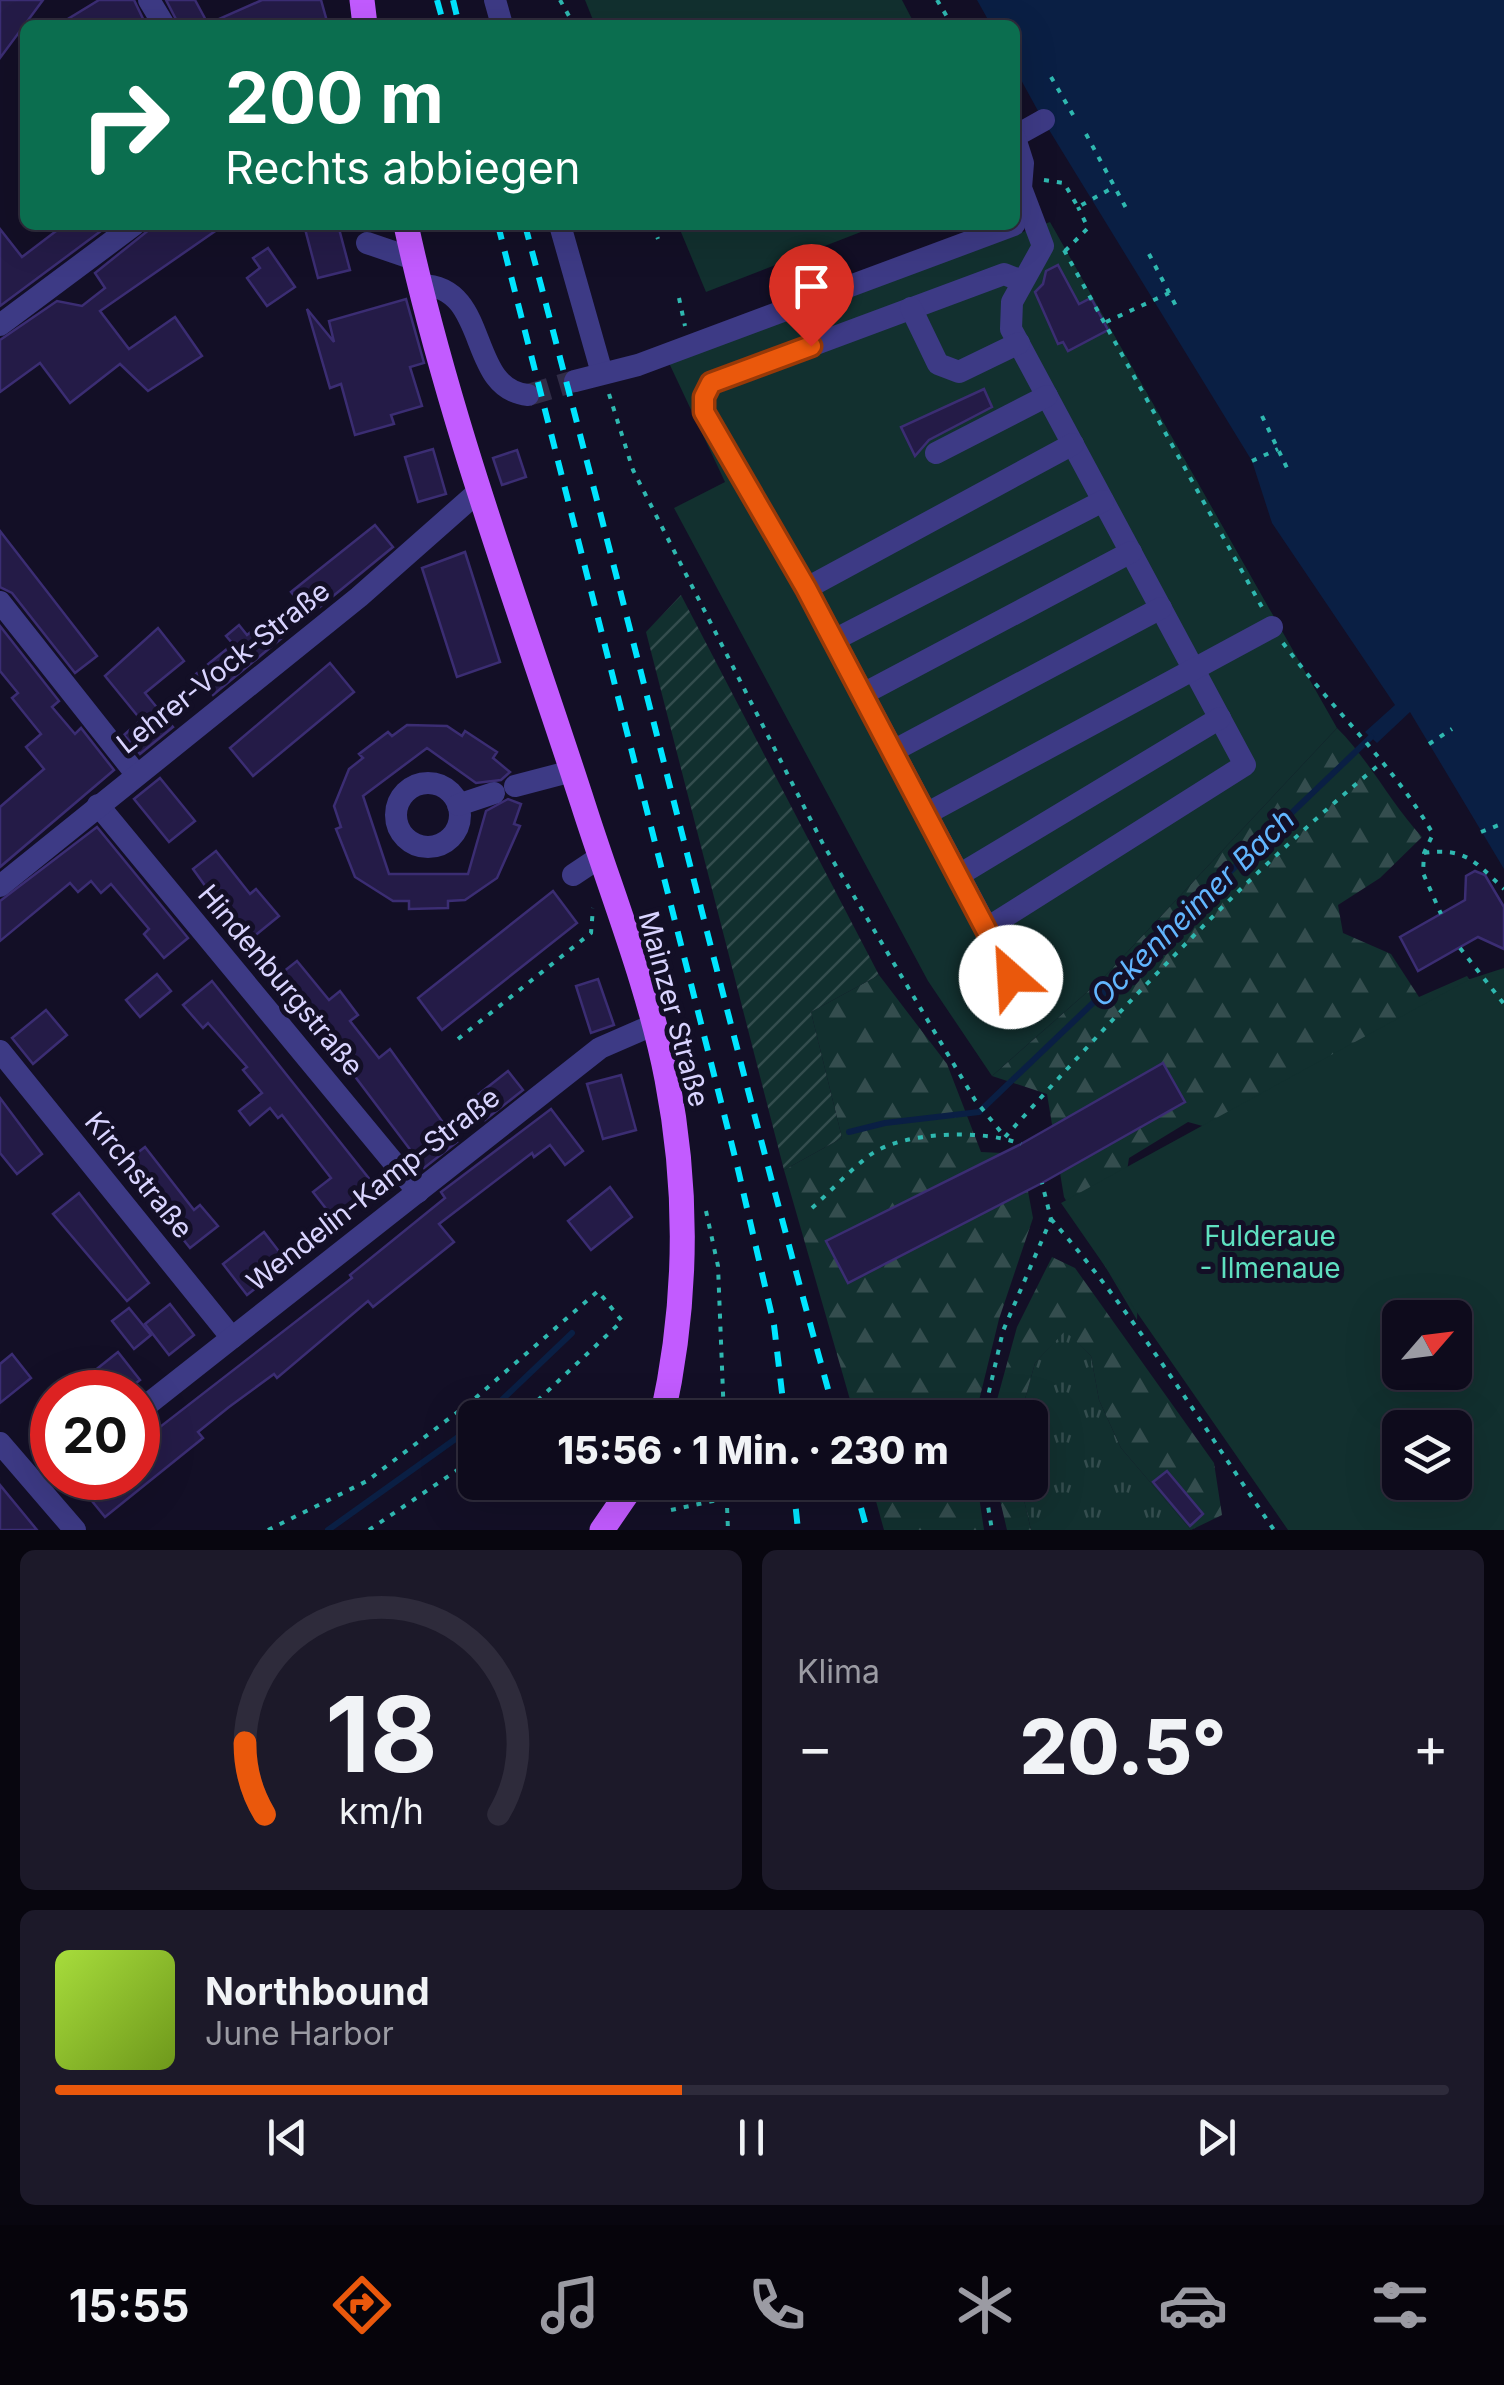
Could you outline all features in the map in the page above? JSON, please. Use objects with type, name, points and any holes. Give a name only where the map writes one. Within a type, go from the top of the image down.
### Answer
[{"type":"main road","name":"Mainzer Straße","points":[[407,230],[479,491],[600,857],[667,1078],[682,1207],[678,1338],[666,1400]]},
{"type":"main road","points":[[602,1530],[623,1500]]},
{"type":"street","points":[[1020,134],[1044,120]]},
{"type":"street","points":[[987,928],[1245,765],[1011,328],[1012,302],[1043,246],[1020,223],[1020,154]]},
{"type":"street","points":[[0,324],[127,230]]},
{"type":"street","points":[[561,230],[602,372]]},
{"type":"street","points":[[575,380],[690,345],[1001,230]]},
{"type":"street","points":[[366,244],[414,259]]},
{"type":"street","points":[[1011,977],[806,588],[704,412],[704,397],[711,383],[911,308],[1004,274],[1022,280]]},
{"type":"street","points":[[421,285],[440,286],[457,296],[501,384],[515,394],[528,395]]},
{"type":"street","points":[[911,308],[938,364],[959,372],[1018,343]]},
{"type":"street","points":[[936,453],[1047,396]]},
{"type":"street","points":[[806,588],[1073,444]]},
{"type":"street","name":"Lehrer-Vock-Straße","points":[[0,886],[359,596],[479,491]]},
{"type":"street","points":[[834,640],[1103,500]]},
{"type":"street","points":[[863,694],[1131,552]]},
{"type":"street","points":[[0,602],[136,774]]},
{"type":"street","points":[[893,752],[1161,608]]},
{"type":"street","points":[[926,814],[1193,666],[1272,627]]},
{"type":"street","points":[[958,875],[1220,718]]},
{"type":"street","points":[[458,805],[572,770]]},
{"type":"street","name":"Hindenburgstraße","points":[[98,806],[418,1192]]},
{"type":"street","points":[[573,875],[600,857]]},
{"type":"street","name":"Wendelin-Kamp-Straße","points":[[160,1395],[600,1048],[653,1024]]},
{"type":"street","name":"Kirchstraße","points":[[0,1051],[232,1338]]},
{"type":"street","points":[[0,1442],[30,1469]]},
{"type":"street","points":[[56,1500],[74,1530]]},
{"type":"path","points":[[1051,78],[1076,120]]},
{"type":"path","points":[[1086,134],[1126,208]]},
{"type":"path","points":[[1021,188],[1050,178],[1064,182],[1088,228],[1065,250],[1272,627],[1380,764],[1414,800],[1433,834],[1424,853],[1423,873],[1441,914]]},
{"type":"path","points":[[1078,207],[1114,187]]},
{"type":"path","points":[[655,230],[658,239]]},
{"type":"path","points":[[1149,254],[1176,306]]},
{"type":"path","points":[[1106,322],[1169,293]]},
{"type":"path","points":[[678,298],[690,345]]},
{"type":"path","points":[[602,372],[633,470],[823,844],[975,1100],[1005,1138]]},
{"type":"path","points":[[1262,416],[1287,468]]},
{"type":"path","points":[[1252,461],[1278,449]]},
{"type":"path","points":[[1429,744],[1452,729]]},
{"type":"path","points":[[1005,1138],[1126,1003],[1289,839],[1380,764]]},
{"type":"path","points":[[1481,832],[1504,823]]},
{"type":"path","points":[[1424,853],[1449,849],[1468,856],[1504,889]]},
{"type":"path","name":"Mainzer Straße","points":[[458,1039],[591,932],[593,904]]},
{"type":"path","points":[[1460,948],[1504,1004]]},
{"type":"path","points":[[812,1208],[873,1152],[932,1134],[1005,1138],[1021,1144]]},
{"type":"path","points":[[1042,1183],[1051,1219],[1078,1250],[1210,1432],[1274,1530]]},
{"type":"path","points":[[986,1400],[1003,1331],[1051,1219]]},
{"type":"path","points":[[473,1400],[598,1291],[622,1322],[538,1400]]},
{"type":"path","points":[[268,1530],[367,1481],[458,1412]]},
{"type":"path","points":[[369,1530],[458,1470]]},
{"type":"path","points":[[671,1510],[718,1500]]},
{"type":"path","points":[[727,1500],[728,1530]]},
{"type":"path","points":[[987,1500],[992,1530]]},
{"type":"green space","points":[[585,0],[902,0],[912,20],[593,20]]},
{"type":"green space","points":[[1050,222],[1337,728],[1103,978],[992,1076],[928,981],[674,508],[725,482],[669,363]]},
{"type":"green space","points":[[680,230],[866,230],[706,292]]},
{"type":"green space","points":[[681,595],[879,975],[811,1012],[842,1138],[784,1170],[646,632]]},
{"type":"green space","points":[[1337,728],[1422,837],[1380,878],[1338,905],[1343,933],[1391,954],[1419,997],[1467,976],[1504,1028],[1239,1136],[1188,1122],[1129,1158],[1126,1199],[1137,1320],[1064,1197],[1047,1094],[992,1076],[1103,978]]},
{"type":"green space","name":"Fulderaue - Ilmenaue","points":[[1504,968],[1504,1530],[1288,1530],[1061,1203],[1470,979]]},
{"type":"green space","points":[[879,975],[947,1064],[981,1152],[1021,1154],[1033,1218],[999,1319],[979,1400],[850,1400],[784,1170],[842,1138],[811,1012]]},
{"type":"green space","points":[[1052,1257],[1075,1268],[1214,1463],[1222,1515],[1191,1530],[1121,1448],[1099,1400],[1091,1356],[1065,1331],[1035,1363],[1025,1400],[997,1400],[1017,1327]]},
{"type":"green space","points":[[1065,1330],[1091,1356],[1099,1400],[1121,1448],[1191,1530],[1031,1530],[1024,1500],[1048,1500],[1048,1400],[1025,1400],[1035,1363]]},
{"type":"green space","points":[[876,1500],[980,1500],[984,1530],[884,1530]]},
{"type":"green space","points":[[1000,1500],[1024,1500],[1031,1530],[1007,1530]]},
{"type":"water","points":[[977,0],[1504,0],[1504,869],[1410,712],[1377,743],[1365,732],[1395,705],[1272,523],[1252,461],[1020,78],[1020,20],[988,20]]},
{"type":"building","points":[[0,0],[43,0],[28,20],[20,20],[20,31],[0,58]]},
{"type":"building","points":[[99,0],[134,0],[144,20],[66,20]]},
{"type":"building","points":[[166,0],[195,0],[206,20],[176,20]]},
{"type":"building","points":[[262,0],[321,0],[327,20],[217,20]]},
{"type":"building","points":[[0,229],[22,257],[57,230],[102,230],[0,306]]},
{"type":"building","points":[[149,230],[217,230],[100,311],[129,349],[175,317],[202,356],[148,391],[120,364],[70,403],[40,363],[0,392],[0,340],[57,301],[82,306],[105,288],[95,273]]},
{"type":"building","points":[[305,230],[339,230],[350,270],[318,278]]},
{"type":"building","points":[[268,248],[295,287],[267,306],[247,278],[260,268],[253,258]]},
{"type":"building","points":[[1058,265],[1079,304],[1091,298],[1108,330],[1068,351],[1063,342],[1058,344],[1035,292],[1043,284],[1046,271]]},
{"type":"building","points":[[406,299],[424,363],[410,367],[422,406],[391,415],[394,424],[355,435],[341,384],[330,388],[307,309],[334,342],[329,321]]},
{"type":"building","points":[[984,389],[992,407],[929,440],[915,456],[901,427]]},
{"type":"building","points":[[433,449],[446,494],[418,502],[405,457]]},
{"type":"building","points":[[517,450],[526,477],[502,485],[493,458]]},
{"type":"building","points":[[375,525],[393,547],[310,615],[291,592]]},
{"type":"building","points":[[0,531],[97,656],[75,673],[12,593],[0,587]]},
{"type":"building","points":[[465,552],[500,662],[457,677],[422,568]]},
{"type":"building","points":[[267,619],[283,637],[213,695],[196,674],[233,644],[226,636],[239,625],[247,635]]},
{"type":"building","points":[[0,626],[59,701],[52,707],[75,734],[81,728],[114,770],[0,867],[0,807],[44,769],[26,747],[41,734],[12,698],[18,693],[0,671]]},
{"type":"building","points":[[158,628],[184,661],[145,693],[173,727],[140,754],[124,735],[141,720],[105,676]]},
{"type":"building","points":[[330,663],[354,692],[253,776],[230,748]]},
{"type":"building","points":[[407,725],[447,726],[462,736],[465,731],[497,752],[493,758],[510,772],[501,780],[476,783],[427,748],[363,796],[389,874],[468,874],[486,811],[508,799],[521,804],[514,824],[520,826],[497,878],[465,900],[448,901],[448,908],[409,909],[409,901],[393,901],[355,877],[336,829],[341,827],[334,806],[349,769],[363,758],[359,754],[388,732],[392,736]]},
{"type":"building","points":[[160,778],[195,821],[169,842],[134,799]]},
{"type":"building","points":[[97,827],[188,938],[164,958],[144,934],[149,929],[111,884],[101,893],[91,881],[78,892],[70,883],[0,941],[0,901]]},
{"type":"building","points":[[216,851],[250,894],[256,889],[279,916],[246,943],[193,869]]},
{"type":"building","points":[[1475,871],[1485,875],[1504,907],[1504,949],[1478,937],[1418,971],[1400,937],[1465,900],[1466,876]]},
{"type":"building","points":[[553,891],[577,923],[442,1030],[418,998]]},
{"type":"building","points":[[297,961],[329,1000],[340,991],[358,1015],[350,1021],[379,1058],[390,1049],[457,1142],[424,1168],[295,997],[291,1001],[273,980]]},
{"type":"building","points":[[157,974],[171,991],[140,1017],[126,1000]]},
{"type":"building","points":[[598,979],[614,1025],[591,1033],[576,986]]},
{"type":"building","points":[[212,981],[375,1186],[358,1199],[362,1204],[338,1224],[313,1192],[331,1178],[282,1115],[278,1118],[270,1108],[250,1125],[239,1111],[262,1093],[243,1070],[247,1067],[208,1023],[203,1028],[183,1005]]},
{"type":"building","points":[[46,1010],[67,1035],[33,1064],[12,1038]]},
{"type":"building","points":[[1163,1063],[1185,1102],[1042,1183],[848,1283],[826,1241],[1021,1144]]},
{"type":"building","points":[[508,1071],[523,1090],[485,1120],[470,1101]]},
{"type":"building","points":[[621,1075],[636,1130],[603,1139],[587,1084]]},
{"type":"building","points":[[0,1098],[42,1154],[17,1174],[0,1153]]},
{"type":"building","points":[[551,1109],[583,1151],[565,1165],[550,1145],[534,1157],[532,1153],[439,1224],[454,1242],[373,1307],[368,1301],[277,1378],[274,1374],[229,1407],[198,1432],[203,1438],[160,1473],[160,1427],[352,1278],[350,1275],[445,1198],[441,1192]]},
{"type":"building","points":[[145,1147],[194,1210],[200,1205],[218,1226],[190,1248],[123,1164]]},
{"type":"building","points":[[610,1187],[632,1217],[591,1250],[568,1221]]},
{"type":"building","points":[[79,1193],[149,1283],[127,1301],[53,1214]]},
{"type":"building","points":[[264,1232],[284,1258],[267,1271],[271,1276],[247,1295],[223,1264]]},
{"type":"building","points":[[170,1304],[194,1335],[169,1355],[145,1324]]},
{"type":"building","points":[[129,1308],[151,1335],[134,1349],[112,1321]]},
{"type":"building","points":[[118,1352],[132,1370],[96,1370]]},
{"type":"building","points":[[12,1354],[30,1379],[0,1403],[0,1364]]},
{"type":"building","points":[[1167,1471],[1203,1514],[1190,1526],[1153,1482]]},
{"type":"building","points":[[0,1485],[37,1530],[0,1530]]},
{"type":"building","points":[[91,1500],[126,1500],[105,1517]]},
{"type":"waterway","name":"Ockenheimer Bach","points":[[849,1132],[885,1123],[979,1112],[1371,737]]},
{"type":"waterway","name":"Ockenheimer Bach","points":[[502,1400],[572,1333]]},
{"type":"waterway","name":"Ockenheimer Bach","points":[[328,1530],[458,1437]]},
{"type":"tunnel","points":[[528,395],[575,381]]},
{"type":"railway","points":[[437,0],[443,20]]},
{"type":"railway","points":[[453,0],[458,20]]},
{"type":"railway","points":[[499,230],[737,1165],[774,1325],[783,1400]]},
{"type":"railway","points":[[526,230],[831,1400]]},
{"type":"railway","points":[[795,1500],[798,1530]]},
{"type":"railway","points":[[859,1500],[867,1530]]},
{"type":"route","points":[[811,346],[711,383],[704,397],[704,412],[806,588],[1011,977]]}]
